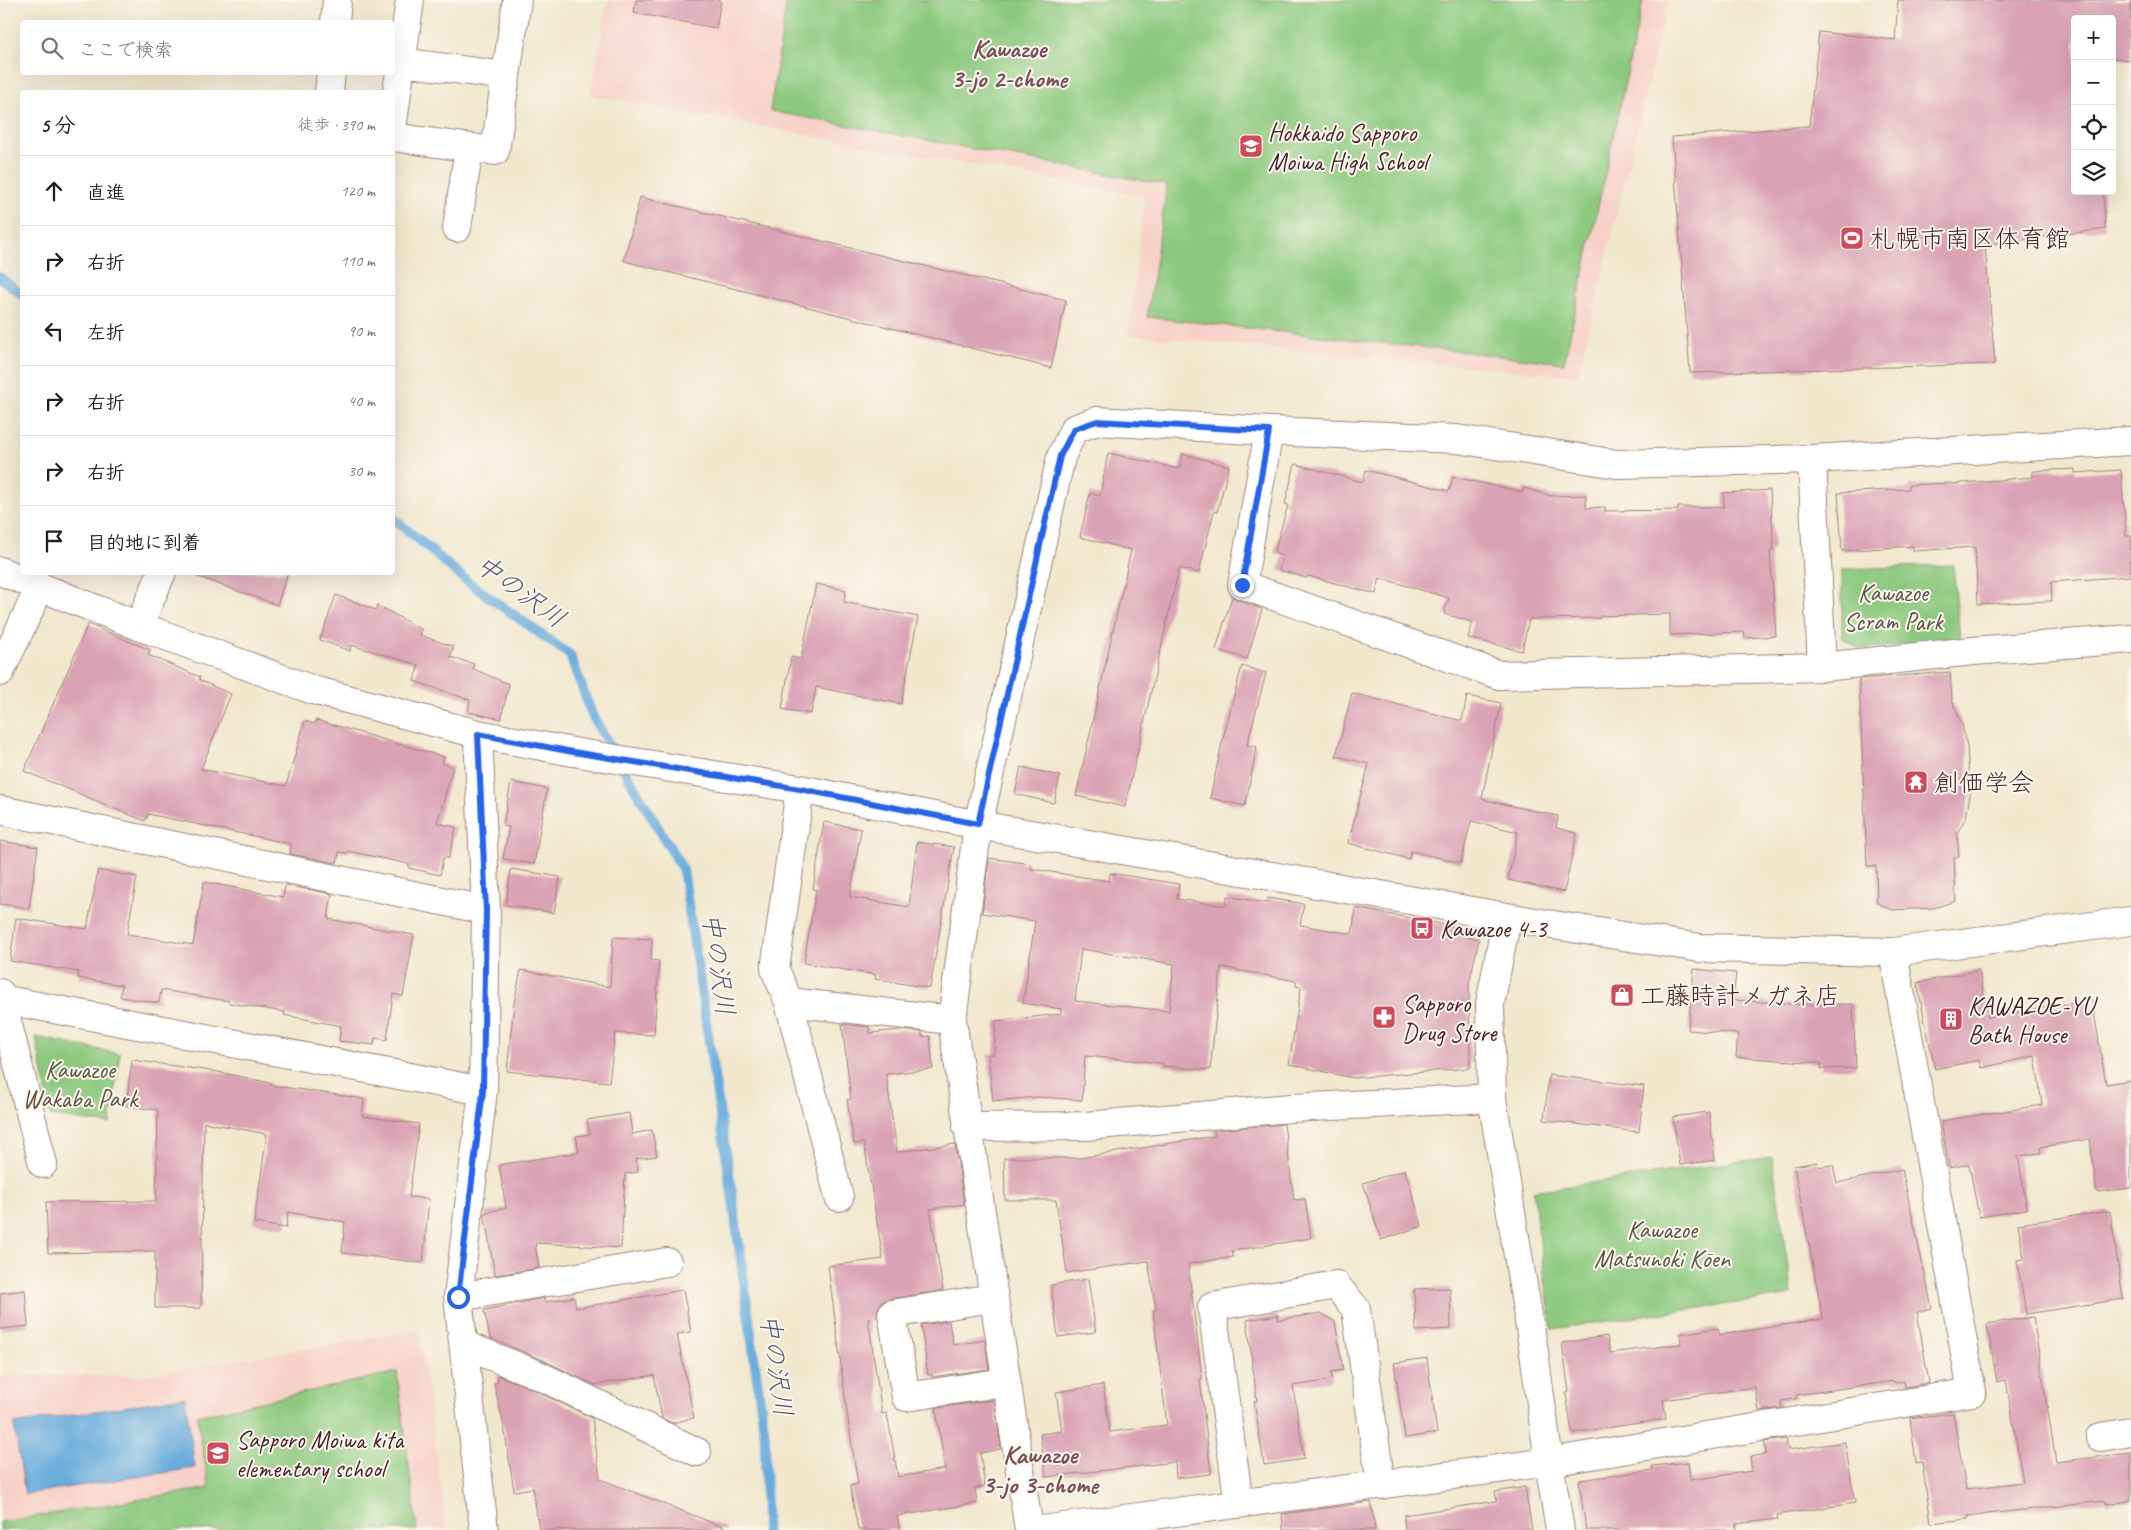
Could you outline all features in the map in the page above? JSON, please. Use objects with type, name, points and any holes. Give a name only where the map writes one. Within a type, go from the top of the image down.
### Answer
[{"type":"street","points":[[335,20],[337,0]]},
{"type":"street","points":[[395,109],[410,0]]},
{"type":"street","points":[[395,138],[495,151],[516,0]]},
{"type":"street","points":[[402,62],[506,76]]},
{"type":"street","points":[[329,90],[331,75]]},
{"type":"street","points":[[457,228],[469,148]]},
{"type":"street","points":[[1029,1530],[992,1298],[952,1020],[978,824],[1060,456],[1074,429],[1097,421],[1269,431],[1457,438],[1617,464],[1812,459],[2131,441]]},
{"type":"street","points":[[1269,431],[1242,585],[1499,675],[1822,666],[1973,651],[2131,639]]},
{"type":"street","points":[[1812,459],[1822,666]]},
{"type":"street","points":[[0,571],[139,626],[312,690],[478,734],[573,752],[800,789],[978,824],[1507,918],[1700,948],[1893,952],[2131,921]]},
{"type":"street","points":[[139,626],[161,575]]},
{"type":"street","points":[[0,672],[40,587]]},
{"type":"street","points":[[478,734],[486,910],[483,1091],[458,1297],[484,1530]]},
{"type":"street","points":[[800,789],[776,969],[789,1002],[839,1197]]},
{"type":"street","points":[[0,810],[486,910]]},
{"type":"street","points":[[1507,918],[1490,1004],[1492,1098],[1534,1352],[1560,1530]]},
{"type":"street","points":[[1042,1530],[1549,1462],[1972,1392],[1893,952]]},
{"type":"street","points":[[43,1164],[1,996],[483,1091]]},
{"type":"street","points":[[789,1002],[952,1020]]},
{"type":"street","points":[[967,1127],[1086,1126],[1291,1108],[1492,1098]]},
{"type":"street","points":[[458,1297],[667,1262]]},
{"type":"street","points":[[1239,1504],[1212,1307],[1336,1285],[1356,1309],[1381,1485]]},
{"type":"street","points":[[992,1298],[892,1314],[906,1397],[1005,1382]]},
{"type":"street","points":[[464,1345],[536,1374],[697,1452]]},
{"type":"street","points":[[2100,1437],[2131,1432]]},
{"type":"shaded area","name":"Hokkaido Sapporo Moiwa High School","points":[[607,0],[1668,0],[1578,376],[1128,335],[1145,197],[591,95]]},
{"type":"shaded area","name":"Sapporo Moiwa kita elementary school","points":[[419,1330],[447,1530],[0,1530],[0,1377],[14,1375],[140,1376]]},
{"type":"green space","name":"Hokkaido Sapporo Moiwa High School","points":[[787,0],[1643,0],[1564,363],[1147,317],[1167,185],[770,111]]},
{"type":"green space","name":"Kawazoe Scram Park","points":[[1953,565],[1960,639],[1860,649],[1842,638],[1842,569]]},
{"type":"green space","name":"Kawazoe Wakaba Park","points":[[36,1037],[120,1054],[110,1124],[51,1116]]},
{"type":"green space","name":"Kawazoe Matsunoki Kōen","points":[[1772,1157],[1792,1295],[1552,1329],[1533,1191]]},
{"type":"green space","points":[[397,1372],[417,1530],[0,1530],[0,1522],[209,1488],[197,1416]]},
{"type":"water","points":[[185,1397],[195,1468],[25,1494],[14,1424]]},
{"type":"building","points":[[636,0],[721,0],[716,28],[634,13]]},
{"type":"building","points":[[1898,0],[2131,0],[2131,60],[2116,58],[2116,15],[2071,15],[2071,195],[2103,195],[2105,229],[1985,245],[1995,364],[1690,373],[1672,137],[1809,126],[1819,32],[1895,40]]},
{"type":"building","points":[[640,197],[1066,300],[1051,368],[624,261]]},
{"type":"building","points":[[1108,453],[1179,469],[1183,454],[1229,466],[1217,512],[1214,511],[1199,573],[1179,568],[1125,807],[1076,796],[1131,550],[1080,537],[1090,493],[1100,496]]},
{"type":"building","points":[[1295,464],[1363,482],[1366,470],[1449,491],[1453,477],[1523,492],[1524,488],[1551,496],[1586,495],[1586,508],[1605,507],[1605,511],[1678,510],[1678,507],[1724,507],[1723,493],[1770,490],[1774,550],[1770,551],[1776,636],[1745,638],[1744,632],[1670,635],[1670,614],[1600,616],[1600,618],[1529,619],[1522,651],[1468,638],[1473,622],[1444,614],[1449,598],[1380,578],[1376,594],[1279,570],[1283,556],[1274,553],[1288,505],[1285,504]]},
{"type":"building","points":[[2075,469],[2075,473],[2121,470],[2126,536],[2131,536],[2131,576],[2051,582],[2052,601],[1978,604],[1975,547],[1913,551],[1913,546],[1842,551],[1838,493],[1909,489],[1909,485],[1951,484],[2033,477],[2033,471]]},
{"type":"building","points":[[196,575],[287,575],[277,605]]},
{"type":"building","points":[[816,584],[846,590],[844,602],[918,617],[901,704],[816,687],[811,714],[782,709],[791,657],[801,659]]},
{"type":"building","points":[[336,595],[376,610],[377,605],[422,630],[420,635],[454,647],[450,657],[474,664],[473,669],[509,684],[501,719],[468,712],[470,700],[414,681],[419,665],[351,645],[350,651],[320,640]]},
{"type":"building","points":[[1232,597],[1262,609],[1247,659],[1216,649]]},
{"type":"building","points":[[88,624],[150,650],[148,655],[200,677],[199,680],[231,694],[201,769],[286,786],[305,721],[315,724],[316,720],[444,757],[442,763],[453,767],[437,823],[456,827],[449,858],[443,858],[440,875],[409,868],[409,864],[348,851],[348,853],[339,852],[337,863],[290,854],[291,844],[148,814],[145,821],[24,771]]},
{"type":"building","points":[[1242,666],[1266,673],[1247,745],[1257,747],[1245,806],[1210,798]]},
{"type":"building","name":"創価学会","points":[[1950,672],[1952,701],[1962,724],[1967,746],[1970,795],[1966,818],[1957,833],[1959,857],[1954,857],[1956,901],[1934,908],[1892,910],[1877,903],[1876,866],[1867,866],[1859,679]]},
{"type":"building","points":[[1352,693],[1462,721],[1467,696],[1501,703],[1482,798],[1558,816],[1556,828],[1577,833],[1564,892],[1508,880],[1518,832],[1471,821],[1461,863],[1411,851],[1409,859],[1348,843],[1369,764],[1336,756]]},
{"type":"building","points":[[1021,767],[1060,776],[1054,803],[1015,794]]},
{"type":"building","points":[[511,782],[547,789],[534,864],[503,859],[509,827],[503,826]]},
{"type":"building","points":[[824,822],[861,829],[850,897],[909,907],[917,842],[954,847],[930,988],[875,979],[876,975],[804,963],[816,890],[813,889]]},
{"type":"building","points":[[0,841],[38,847],[29,908],[0,904]]},
{"type":"building","points":[[989,858],[1031,864],[1031,869],[1109,881],[1110,873],[1179,884],[1177,899],[1226,906],[1227,896],[1267,903],[1268,898],[1304,904],[1300,925],[1352,934],[1356,908],[1467,929],[1466,937],[1479,939],[1469,984],[1470,1068],[1353,1078],[1289,1064],[1301,987],[1296,986],[1296,981],[1221,967],[1210,1070],[1163,1066],[1163,1063],[1085,1056],[1082,1100],[1038,1097],[993,1101],[988,1054],[994,1054],[996,1021],[1061,1014],[1061,1009],[1023,1003],[1035,921],[982,913]],"holes":[[[1081,949],[1174,964],[1169,1011],[1075,1001]]]},
{"type":"building","points":[[511,869],[560,877],[554,913],[506,905]]},
{"type":"building","points":[[98,870],[137,877],[127,934],[193,945],[204,882],[283,897],[285,885],[332,894],[328,919],[414,935],[403,996],[393,994],[387,1040],[375,1038],[374,1045],[339,1041],[341,1026],[284,1015],[285,1012],[161,990],[159,1003],[120,997],[122,985],[78,978],[79,972],[10,961],[16,918],[87,929]]},
{"type":"building","points":[[613,937],[652,939],[651,960],[659,961],[654,1035],[615,1033],[609,1082],[507,1071],[514,1003],[521,970],[610,987]]},
{"type":"building","points":[[1694,969],[1736,973],[1733,1000],[1807,1005],[1853,1004],[1856,1068],[1821,1069],[1821,1063],[1736,1057],[1738,1034],[1688,1030]]},
{"type":"building","points":[[1979,970],[1988,1017],[2092,1000],[2106,1084],[2131,1080],[2131,1188],[2097,1192],[2090,1139],[2040,1147],[2041,1153],[2018,1156],[2027,1209],[1979,1217],[1969,1164],[1949,1168],[1941,1121],[2042,1105],[2035,1056],[1981,1068],[1979,1060],[1935,1069],[1917,983]]},
{"type":"building","points":[[842,1024],[869,1027],[870,1033],[900,1030],[922,1032],[922,1037],[930,1036],[933,1069],[886,1074],[897,1152],[955,1144],[964,1204],[930,1209],[943,1290],[889,1299],[882,1302],[878,1308],[877,1317],[868,1318],[882,1414],[887,1413],[898,1477],[945,1469],[936,1408],[994,1400],[1001,1449],[980,1453],[985,1486],[975,1488],[977,1503],[897,1516],[900,1530],[858,1530],[850,1486],[858,1484],[828,1266],[883,1259],[864,1143],[854,1144],[847,1100],[851,1099]]},
{"type":"building","points":[[132,1060],[218,1072],[271,1083],[270,1085],[364,1099],[362,1116],[419,1124],[409,1197],[429,1199],[423,1263],[342,1253],[345,1222],[288,1212],[286,1228],[254,1223],[267,1134],[204,1122],[201,1308],[155,1308],[155,1251],[48,1253],[46,1202],[156,1201],[158,1110],[126,1106]]},
{"type":"building","points":[[1549,1075],[1644,1086],[1639,1132],[1544,1120]]},
{"type":"building","points":[[1709,1112],[1715,1160],[1680,1165],[1673,1117]]},
{"type":"building","points":[[629,1113],[632,1134],[652,1130],[657,1156],[636,1159],[638,1172],[625,1174],[621,1248],[535,1243],[539,1268],[495,1275],[484,1213],[506,1208],[499,1165],[579,1152],[576,1136],[590,1134],[587,1120]]},
{"type":"building","points":[[1284,1124],[1294,1200],[1305,1199],[1311,1238],[1232,1251],[1233,1257],[1188,1264],[1202,1378],[1200,1379],[1211,1474],[1176,1478],[1175,1462],[1046,1477],[1040,1434],[1062,1431],[1056,1392],[1103,1385],[1110,1432],[1167,1425],[1153,1311],[1156,1310],[1148,1261],[1067,1273],[1056,1200],[1005,1200],[1004,1158],[1080,1158],[1215,1136],[1214,1130]]},
{"type":"building","points":[[1817,1162],[1818,1167],[1833,1165],[1837,1183],[1902,1169],[1932,1308],[1917,1312],[1929,1383],[1905,1387],[1904,1381],[1895,1383],[1894,1381],[1796,1395],[1796,1399],[1781,1401],[1782,1408],[1759,1411],[1755,1387],[1663,1400],[1666,1419],[1572,1433],[1566,1393],[1569,1392],[1562,1343],[1607,1336],[1610,1353],[1681,1344],[1680,1334],[1718,1328],[1720,1335],[1823,1319],[1794,1166]]},
{"type":"building","points":[[1405,1170],[1422,1226],[1381,1240],[1363,1183]]},
{"type":"building","points":[[2110,1211],[2123,1299],[2026,1314],[2017,1260],[2024,1259],[2018,1224]]},
{"type":"building","points":[[1088,1279],[1096,1332],[1058,1337],[1051,1285]]},
{"type":"building","points":[[1450,1288],[1451,1329],[1416,1331],[1414,1289]]},
{"type":"building","points":[[25,1290],[28,1326],[0,1329],[0,1293]]},
{"type":"building","points":[[683,1290],[691,1332],[677,1334],[694,1418],[672,1423],[662,1418],[654,1375],[595,1385],[543,1360],[490,1338],[484,1310],[544,1298],[545,1302],[574,1297],[576,1308]]},
{"type":"building","points":[[1321,1313],[1335,1322],[1343,1370],[1331,1372],[1332,1380],[1293,1386],[1304,1459],[1264,1465],[1254,1401],[1257,1401],[1247,1320],[1278,1315],[1278,1320]]},
{"type":"building","points":[[2033,1317],[2056,1462],[2131,1453],[2131,1501],[2106,1504],[2106,1501],[1968,1516],[1968,1519],[1931,1523],[1922,1462],[1916,1463],[1910,1418],[1953,1413],[1966,1489],[2023,1482],[2006,1380],[1997,1382],[1987,1324]]},
{"type":"building","points":[[949,1321],[953,1345],[985,1340],[989,1369],[932,1377],[932,1375],[928,1375],[921,1325]]},
{"type":"building","points":[[1427,1358],[1437,1433],[1405,1438],[1394,1363]]},
{"type":"building","points":[[497,1375],[530,1388],[592,1418],[600,1479],[726,1528],[726,1530],[539,1530],[533,1488],[514,1491],[505,1432],[494,1383],[498,1382]]},
{"type":"building","points":[[1786,1439],[1788,1450],[1845,1442],[1855,1503],[1777,1515],[1778,1519],[1736,1524],[1737,1530],[1586,1530],[1579,1480],[1653,1470],[1652,1466],[1688,1462],[1690,1480],[1752,1471],[1750,1457],[1766,1454],[1764,1442]]},
{"type":"building","points":[[1525,1487],[1532,1530],[1405,1530],[1404,1515],[1497,1501],[1495,1492]]},
{"type":"building","points":[[1371,1502],[1375,1530],[1283,1530],[1282,1514]]},
{"type":"waterway","name":"中の沢川","points":[[0,277],[20,293]]},
{"type":"waterway","name":"中の沢川","points":[[395,520],[468,582],[570,655],[593,717],[683,870],[732,1194],[765,1437],[766,1530]]},
{"type":"place","name":"Hokkaido Sapporo Moiwa High School","points":[[1251,146]]},
{"type":"place","name":"札幌市南区体育館","points":[[1852,238]]},
{"type":"place","name":"創価学会","points":[[1916,782]]},
{"type":"place","name":"Kawazoe 4-3","points":[[1422,928]]},
{"type":"place","name":"工藤時計メガネ店","points":[[1622,995]]},
{"type":"place","name":"Sapporo Drug Store","points":[[1384,1017]]},
{"type":"place","name":"KAWAZOE-YU Bath House","points":[[1951,1019]]},
{"type":"place","name":"Sapporo Moiwa kita elementary school","points":[[218,1453]]},
{"type":"district","name":"Kawazoe 3-jo 2-chome","points":[[1009,63]]},
{"type":"district","name":"Kawazoe 3-jo 3-chome","points":[[1040,1469]]},
{"type":"route","points":[[458,1297],[483,1091],[486,910],[478,734],[573,752],[800,789],[978,824],[1060,456],[1074,429],[1097,421],[1269,431],[1242,585]]}]
